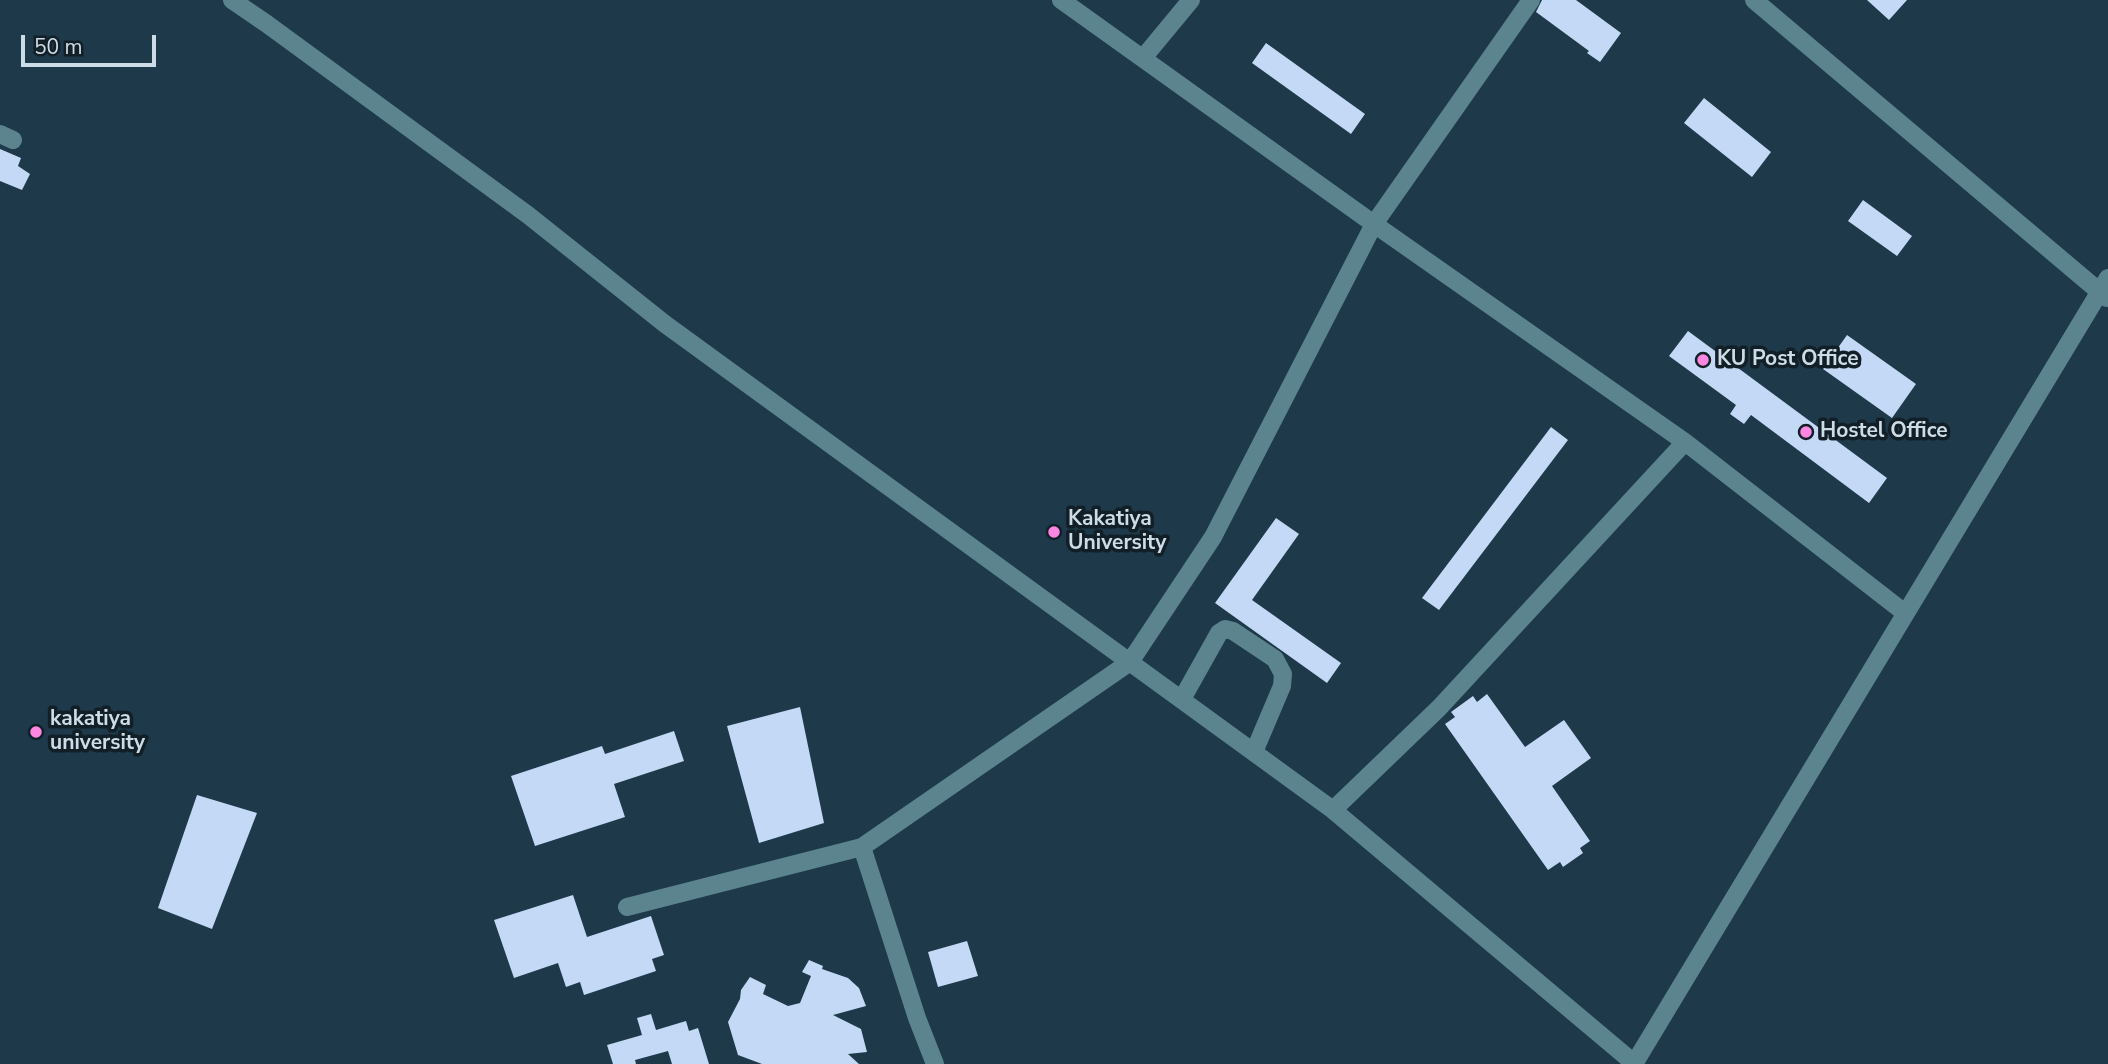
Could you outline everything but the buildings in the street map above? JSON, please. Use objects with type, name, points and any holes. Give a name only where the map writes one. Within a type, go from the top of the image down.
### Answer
[{"type":"street","points":[[232,0],[528,215],[665,324],[1333,810],[1635,1064],[1905,612],[2105,290],[1754,0]]},
{"type":"street","points":[[1061,0],[1685,442],[1905,612]]},
{"type":"street","points":[[1143,58],[1191,0]]},
{"type":"street","points":[[627,907],[862,847],[1130,662],[1213,537],[1374,224],[1531,0]]},
{"type":"street","points":[[1333,810],[1439,708],[1685,442]]},
{"type":"street","points":[[1182,699],[1219,633],[1225,629],[1233,631],[1275,659],[1283,674],[1282,686],[1254,752]]},
{"type":"street","points":[[862,847],[917,1018],[935,1064]]},
{"type":"place","name":"KU Post Office","points":[[1703,360]]},
{"type":"place","name":"Hostel Office","points":[[1806,432]]},
{"type":"place","name":"Kakatiya University","points":[[1054,532]]},
{"type":"place","name":"kakatiya university","points":[[36,732]]}]
